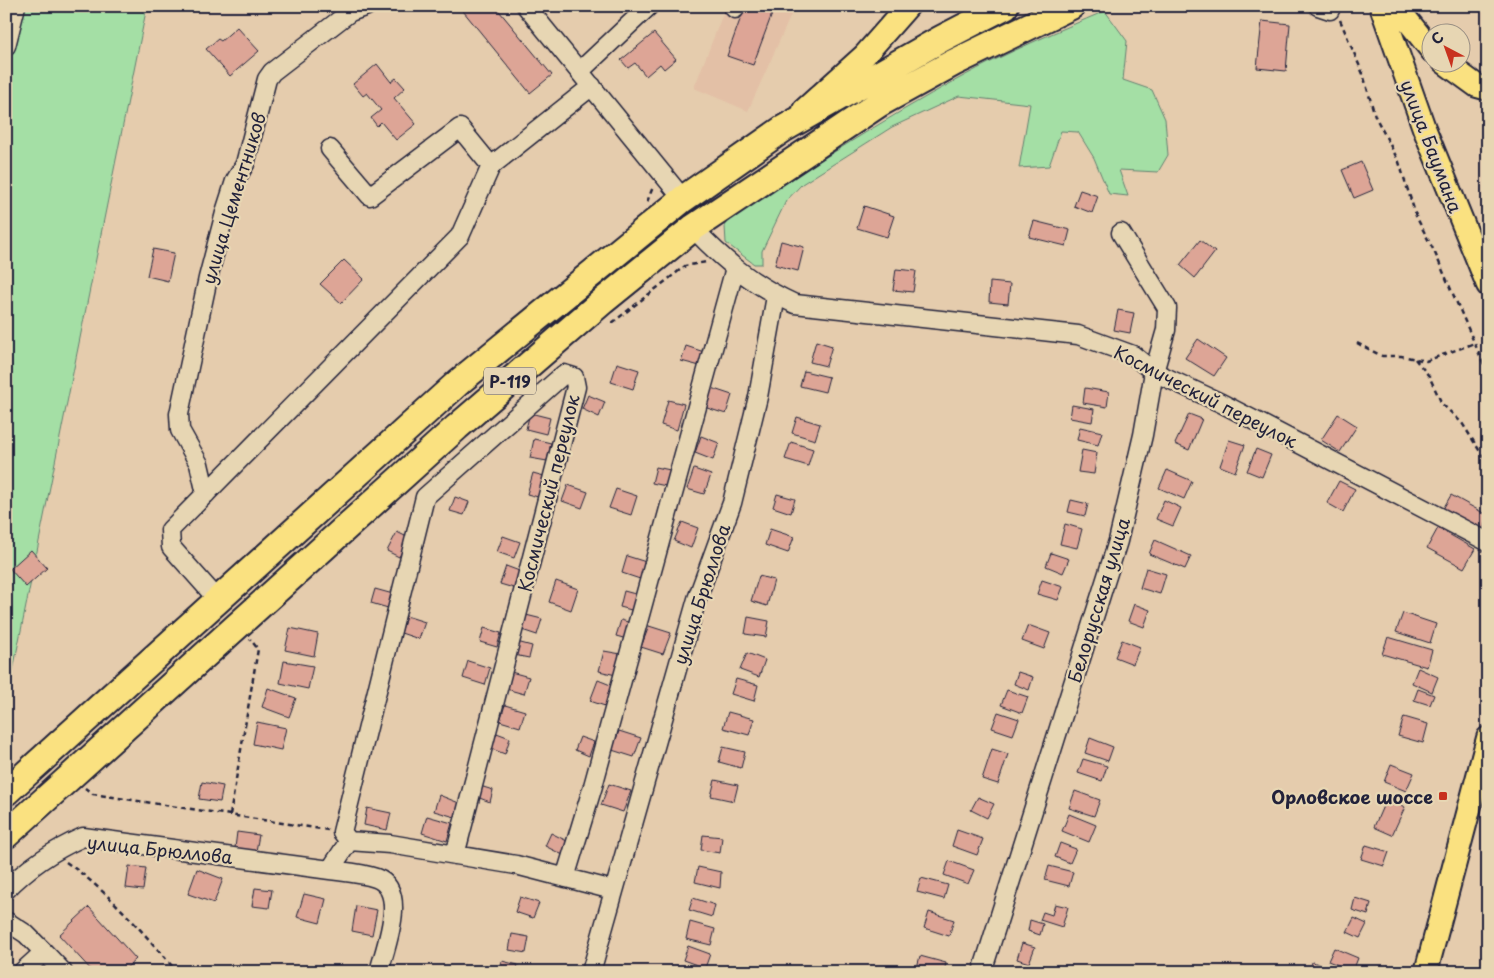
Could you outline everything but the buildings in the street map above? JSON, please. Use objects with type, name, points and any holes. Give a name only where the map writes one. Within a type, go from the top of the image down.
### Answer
[{"type":"highway","name":"Р-119","points":[[6,792],[460,381],[683,199],[783,129],[933,43],[1005,6]]},
{"type":"highway","name":"Р-119","points":[[6,835],[457,427],[604,301],[693,228],[880,103],[954,63],[1071,6]]},
{"type":"main road","points":[[783,129],[864,56],[908,6]]},
{"type":"main road","name":"улица Баумана","points":[[1381,6],[1424,128],[1487,280]]},
{"type":"main road","points":[[1396,6],[1422,38]]},
{"type":"main road","points":[[1458,72],[1477,86],[1488,89]]},
{"type":"main road","points":[[1426,972],[1488,738]]},
{"type":"street","points":[[6,46],[16,6]]},
{"type":"street","name":"улица Цементников","points":[[206,494],[199,464],[180,430],[179,414],[206,287],[226,208],[236,180],[245,164],[268,79],[272,72],[350,12],[367,6]]},
{"type":"street","points":[[526,6],[683,199]]},
{"type":"street","points":[[580,71],[649,6]]},
{"type":"street","points":[[218,600],[171,548],[170,530],[460,236],[491,166],[592,86]]},
{"type":"street","points":[[330,149],[370,196],[460,128],[491,166]]},
{"type":"street","name":"Космический переулок","points":[[693,228],[728,263],[776,296],[795,304],[1078,335],[1133,355],[1154,372],[1221,403],[1488,542]]},
{"type":"street","name":"Белорусская улица","points":[[982,972],[1118,541],[1143,435],[1154,372],[1166,330],[1167,308],[1121,233]]},
{"type":"street","points":[[565,878],[598,768],[728,263]]},
{"type":"street","name":"улица Брюллова","points":[[591,972],[697,599],[732,503],[758,397],[776,296]]},
{"type":"street","name":"Космический переулок","points":[[346,836],[425,497],[564,374],[574,377],[576,386],[455,855]]},
{"type":"street","points":[[330,870],[346,836],[516,865],[613,890]]},
{"type":"street","name":"улица Брюллова","points":[[6,890],[35,863],[83,838],[330,870],[377,878],[391,890],[395,907],[379,972]]},
{"type":"street","points":[[6,921],[26,934],[63,972]]},
{"type":"street","points":[[22,972],[44,952]]},
{"type":"path","points":[[1324,8],[1342,22],[1363,74],[1375,116],[1398,162],[1416,216],[1488,374]]},
{"type":"path","points":[[645,206],[661,171]]},
{"type":"path","points":[[612,323],[686,266],[728,263]]},
{"type":"path","points":[[1356,343],[1382,356],[1426,361],[1475,343]]},
{"type":"path","points":[[1415,359],[1429,376],[1442,404],[1462,423],[1488,464]]},
{"type":"path","points":[[230,815],[258,648],[238,624]]},
{"type":"path","points":[[69,777],[93,794],[230,815],[346,836]]},
{"type":"path","points":[[53,852],[90,879],[124,913],[177,972]]},
{"type":"shaded area","points":[[726,6],[795,6],[748,111],[694,88]]},
{"type":"green space","points":[[6,6],[147,6],[6,705]]},
{"type":"green space","points":[[1105,11],[1127,41],[1123,80],[1152,90],[1165,119],[1168,155],[1158,172],[1119,170],[1128,196],[1109,194],[1094,158],[1078,132],[1061,131],[1049,166],[1019,168],[1030,104],[959,96],[892,127],[802,184],[786,201],[762,251],[762,264],[754,264],[726,243],[725,226],[736,213],[875,127],[978,69]]},
{"type":"place","name":"Орловское шоссе","points":[[1443,796]]}]
